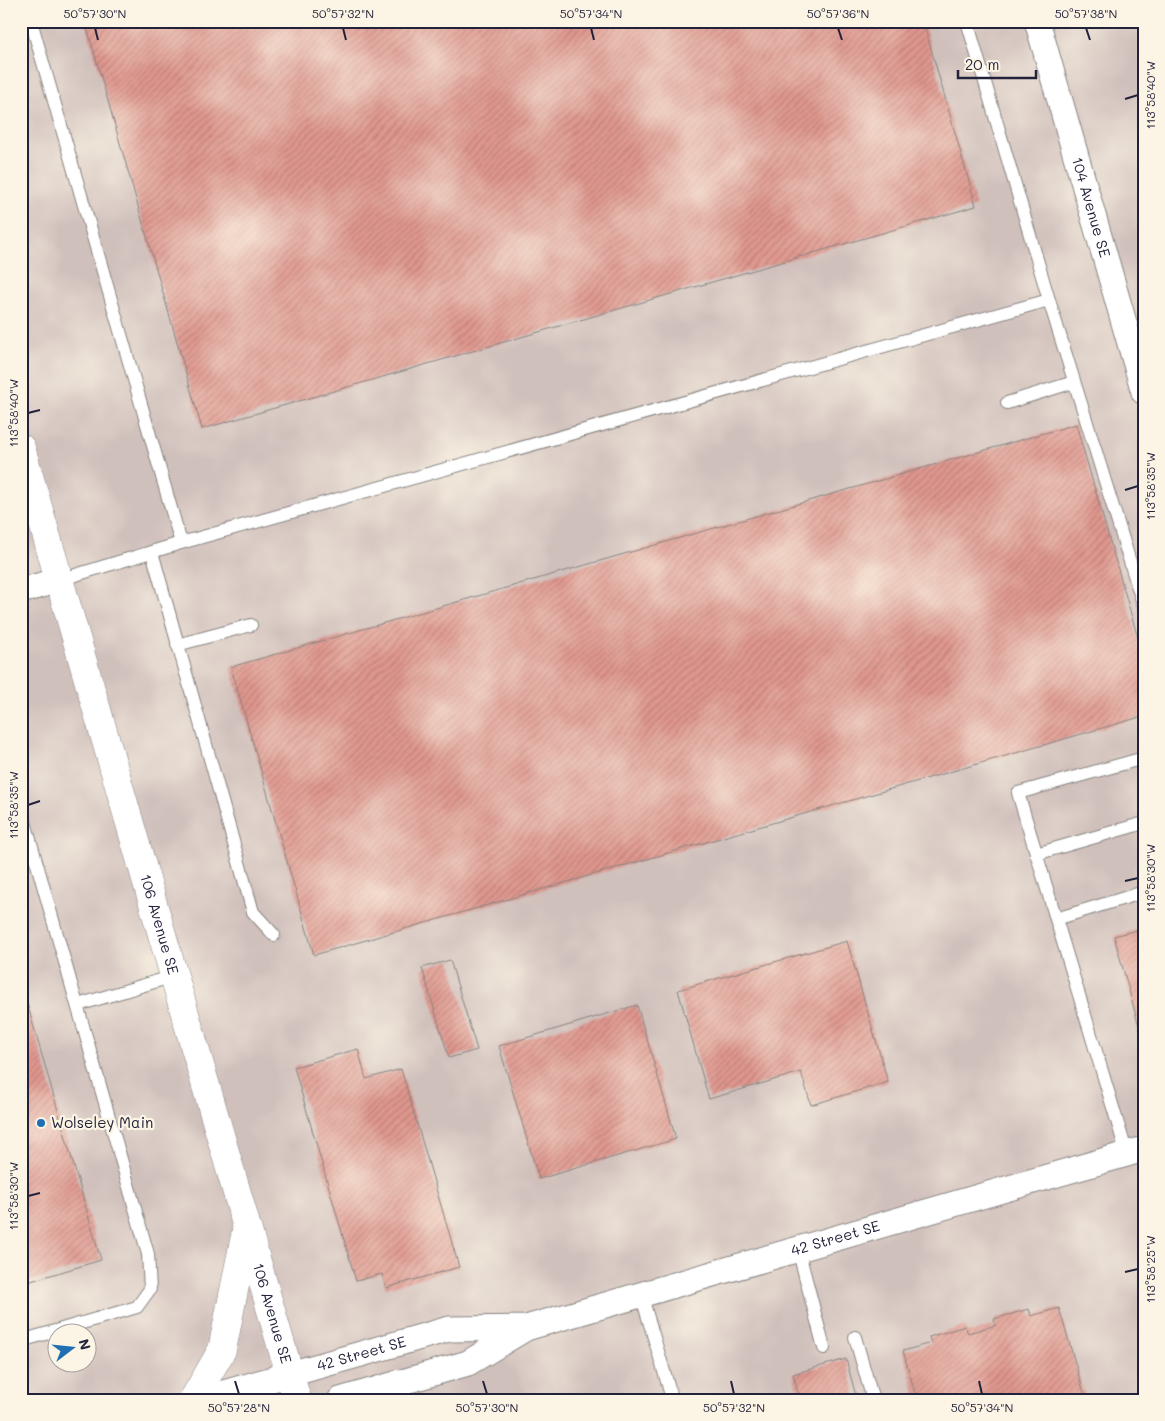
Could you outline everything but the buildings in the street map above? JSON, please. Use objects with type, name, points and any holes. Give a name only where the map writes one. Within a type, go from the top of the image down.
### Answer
[{"type":"street","name":"104 Avenue SE","points":[[1037,21],[1144,392]]},
{"type":"street","name":"106 Avenue SE","points":[[21,448],[246,1227],[291,1373],[297,1400]]},
{"type":"street","points":[[21,591],[59,580]]},
{"type":"street","name":"42 Street SE","points":[[340,1400],[396,1391],[468,1364],[526,1328],[1135,1152]]},
{"type":"street","points":[[193,1400],[222,1350],[246,1227]]},
{"type":"street","name":"42 Street SE","points":[[199,1400],[449,1329],[526,1328]]},
{"type":"lane","points":[[31,21],[181,543]]},
{"type":"lane","points":[[967,21],[1049,300],[1144,607]]},
{"type":"lane","points":[[59,580],[181,543],[1049,300]]},
{"type":"lane","points":[[1007,403],[1074,382]]},
{"type":"lane","points":[[152,552],[253,912],[274,935]]},
{"type":"lane","points":[[177,645],[251,625]]},
{"type":"lane","points":[[1135,1152],[1056,918],[1018,793],[1144,758]]},
{"type":"lane","points":[[21,808],[148,1254],[150,1289],[137,1308],[21,1341]]},
{"type":"lane","points":[[1036,854],[1144,823]]},
{"type":"lane","points":[[1056,918],[1144,892]]},
{"type":"lane","points":[[78,1005],[174,976]]},
{"type":"lane","points":[[798,1249],[824,1348]]},
{"type":"lane","points":[[641,1294],[671,1395]]},
{"type":"lane","points":[[855,1337],[873,1400]]},
{"type":"shaded area","points":[[21,21],[1144,21],[1144,1400],[21,1400]]},
{"type":"place","name":"Wolseley Main","points":[[41,1123]]}]
